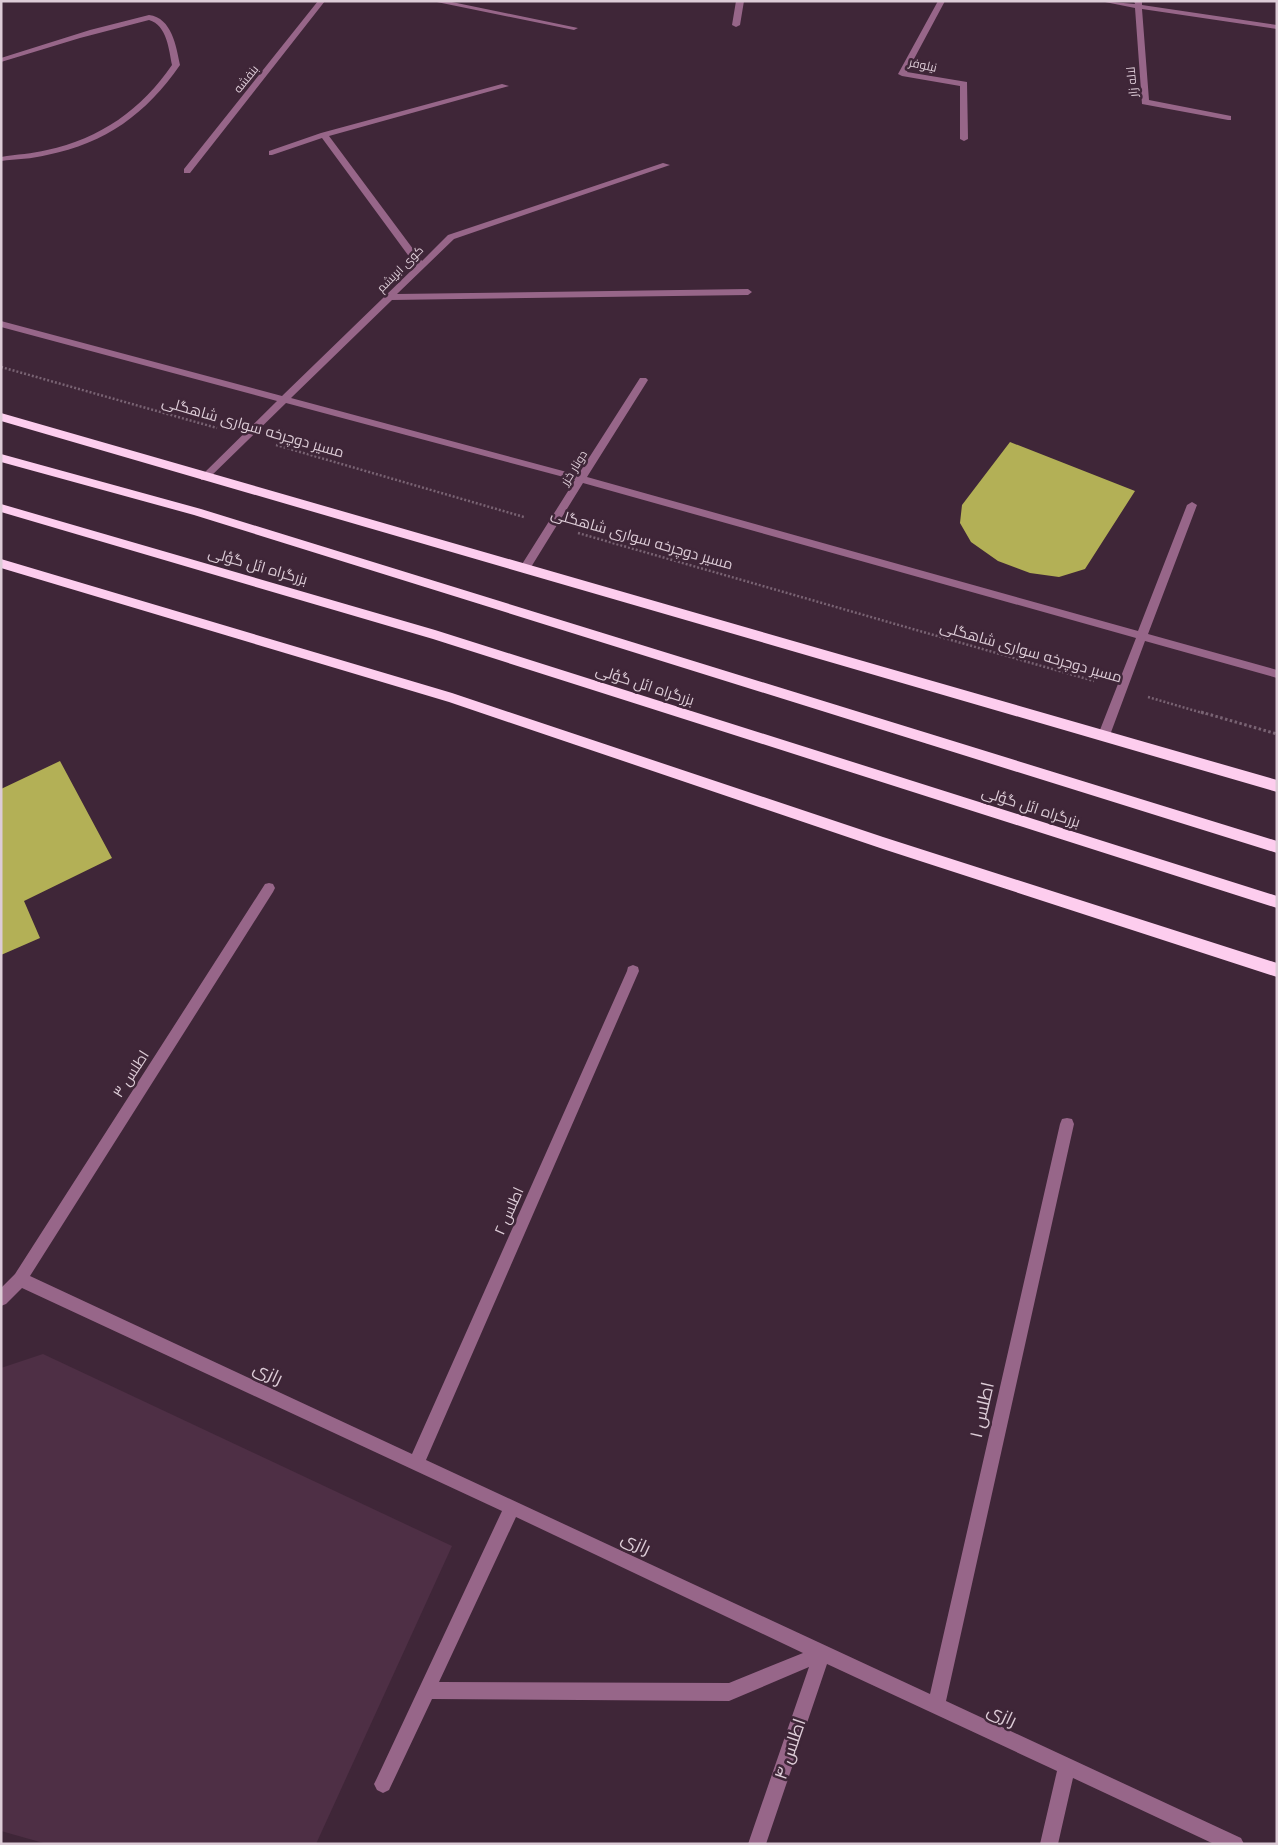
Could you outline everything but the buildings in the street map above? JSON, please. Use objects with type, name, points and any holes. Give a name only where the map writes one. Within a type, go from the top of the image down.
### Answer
[{"type":"highway","points":[[1,417],[204,478],[1277,786]]},
{"type":"highway","points":[[1,458],[206,515],[1277,847]]},
{"type":"highway","name":"بزرگراه ائل گؤلی","points":[[1,508],[435,635],[1277,902]]},
{"type":"highway","points":[[1,563],[452,698],[883,843],[1277,970]]},
{"type":"street","name":"بنفشه","points":[[187,171],[322,1]]},
{"type":"street","points":[[434,1],[574,28]]},
{"type":"street","points":[[736,25],[740,1]]},
{"type":"street","name":"نیلوفر","points":[[942,1],[902,74],[964,84],[964,139]]},
{"type":"street","points":[[1103,1],[1137,4],[1277,26]]},
{"type":"street","name":"لاله زار","points":[[1137,4],[1145,102],[1228,118]]},
{"type":"street","points":[[1,60],[104,29],[153,18],[161,23],[170,38],[176,65],[164,84],[135,114],[110,131],[87,142],[47,153],[1,159]]},
{"type":"street","points":[[272,153],[324,135],[505,86]]},
{"type":"street","points":[[324,135],[421,266]]},
{"type":"street","name":"کوی ابریشم","points":[[204,478],[451,237],[666,165]]},
{"type":"street","points":[[389,297],[748,292]]},
{"type":"street","points":[[1,324],[582,479],[1142,638],[1277,674]]},
{"type":"street","name":"دونار خزر","points":[[524,569],[643,380]]},
{"type":"street","points":[[1104,735],[1192,506]]},
{"type":"street","name":"اطلس ۳","points":[[1,1299],[20,1278],[269,888]]},
{"type":"street","name":"اطلس ۲","points":[[416,1464],[633,971]]},
{"type":"street","name":"اطلس ۱","points":[[936,1706],[1067,1124]]},
{"type":"street","name":"رازی","points":[[20,1278],[1235,1844]]},
{"type":"street","points":[[383,1784],[512,1507]]},
{"type":"street","points":[[427,1690],[729,1692],[822,1653]]},
{"type":"street","name":"اطلس ۴","points":[[757,1844],[822,1653]]},
{"type":"street","points":[[1049,1844],[1067,1767]]},
{"type":"path","name":"مسیر دوچرخه سواری شاهگلی","points":[[1,367],[1096,682]]},
{"type":"path","points":[[1144,696],[1277,734]]},
{"type":"shaded area","points":[[43,1354],[452,1546],[316,1844],[47,1844],[1,1831],[1,1368]]}]
